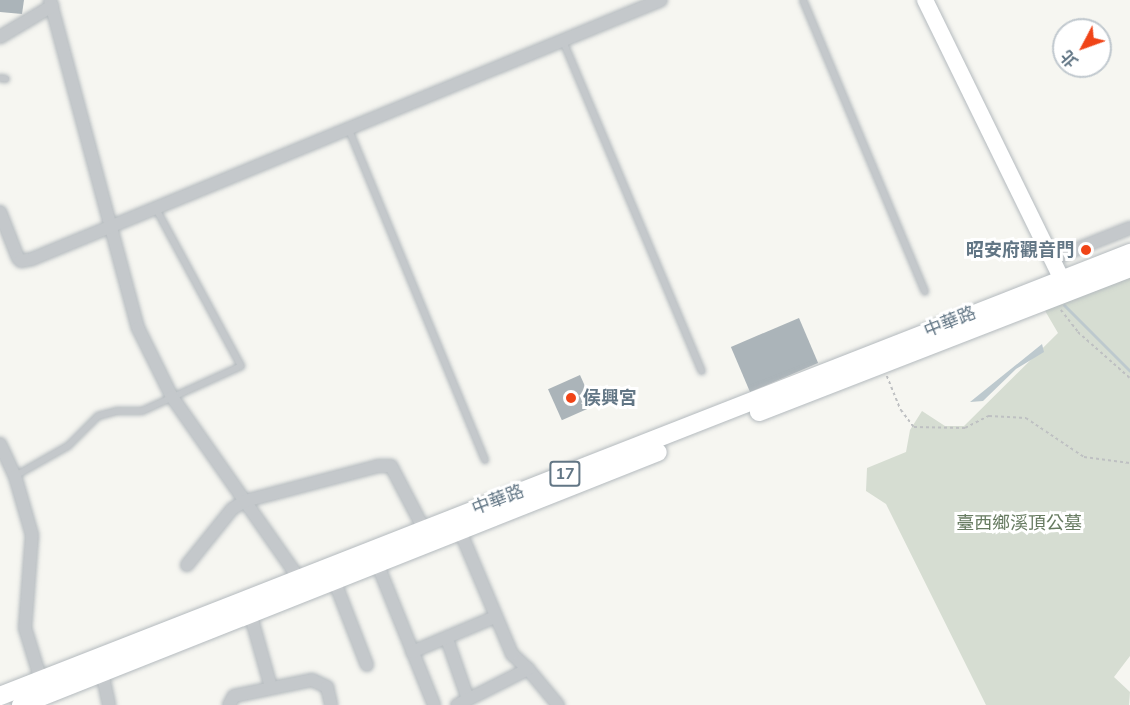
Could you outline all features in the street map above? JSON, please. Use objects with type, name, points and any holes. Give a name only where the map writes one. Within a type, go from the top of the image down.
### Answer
[{"type":"main road","name":"中華路","points":[[21,705],[250,613],[302,584],[334,580],[882,364],[1062,289],[1130,253]]},
{"type":"main road","name":"中華路","points":[[0,696],[302,584],[424,529],[1062,289],[1130,268]]},
{"type":"street","points":[[0,212],[21,261],[156,209],[661,0]]},
{"type":"street","points":[[925,0],[1052,260],[1062,289]]},
{"type":"street","points":[[0,37],[51,3],[138,328],[172,397],[302,584]]},
{"type":"street","points":[[1052,260],[1130,228]]},
{"type":"street","points":[[0,444],[15,476],[32,535],[25,628],[41,680]]},
{"type":"street","points":[[187,565],[232,509],[245,501],[378,466],[391,466],[424,529]]},
{"type":"street","points":[[460,531],[512,654],[528,669],[558,705]]},
{"type":"street","points":[[377,563],[434,705]]},
{"type":"street","points":[[334,580],[368,665]]},
{"type":"street","points":[[250,613],[271,687]]},
{"type":"street","points":[[412,652],[495,617]]},
{"type":"street","points":[[447,639],[468,699]]},
{"type":"street","points":[[457,705],[528,669]]},
{"type":"street","points":[[102,672],[109,705]]},
{"type":"street","points":[[229,705],[234,696],[271,687],[320,682],[327,687],[331,705]]},
{"type":"lane","points":[[803,0],[925,291]]},
{"type":"lane","points":[[563,41],[702,371]]},
{"type":"lane","points":[[349,130],[484,460]]},
{"type":"lane","points":[[15,476],[68,446],[98,416],[117,411],[142,411],[241,366],[156,209]]},
{"type":"path","points":[[1062,289],[1078,332],[1130,378]]},
{"type":"path","points":[[882,364],[900,410],[914,427],[965,428],[989,416],[1026,418],[1084,457],[1130,463]]},
{"type":"green space","name":"臺西鄉溪頂公墓","points":[[1130,275],[1130,656],[1114,677],[1130,692],[1129,705],[986,705],[886,504],[866,491],[867,468],[906,452],[910,430],[922,411],[945,426],[964,426],[1058,333],[1044,309]]},
{"type":"shaded area","points":[[1042,344],[1044,352],[1016,369],[983,401],[970,402]]},
{"type":"building","points":[[0,0],[24,0],[22,14],[0,12]]},
{"type":"building","points":[[799,318],[818,363],[750,392],[731,347]]},
{"type":"building","name":"侯興宮","points":[[580,375],[594,406],[562,420],[548,389]]},
{"type":"waterway","points":[[1064,305],[1130,371]]},
{"type":"place","name":"昭安府觀音門","points":[[1086,250]]},
{"type":"place","name":"侯興宮","points":[[571,398]]}]
